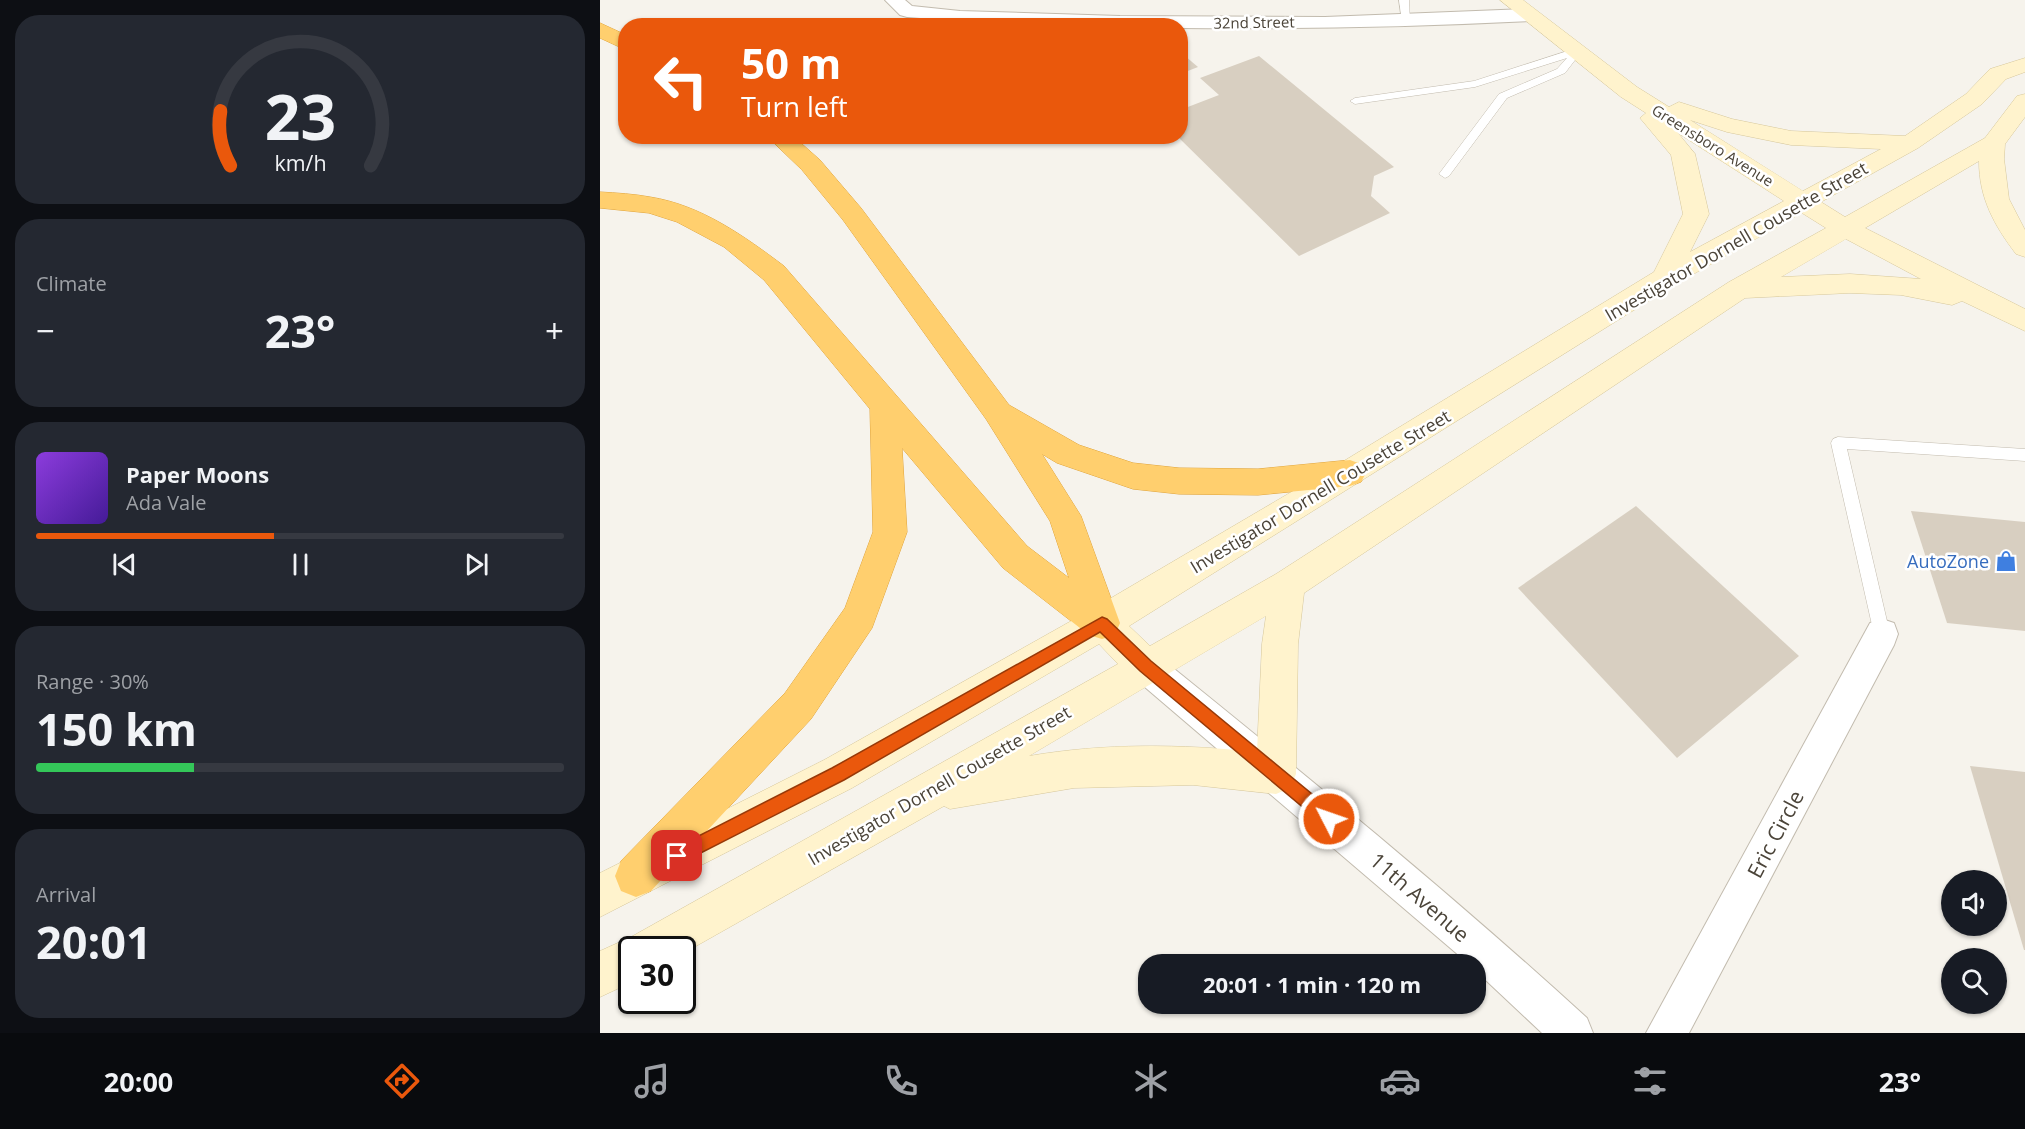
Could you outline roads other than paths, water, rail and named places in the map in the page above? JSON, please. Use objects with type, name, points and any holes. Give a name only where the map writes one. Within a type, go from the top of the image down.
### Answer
[{"type":"highway","points":[[600,29],[618,39]]},
{"type":"highway","points":[[787,144],[811,165],[852,214],[997,411],[1065,516],[1102,623]]},
{"type":"highway","points":[[600,200],[651,205],[686,216],[733,241],[774,273],[1015,557],[1102,623]]},
{"type":"highway","points":[[636,876],[798,706],[859,617],[890,531],[885,406]]},
{"type":"highway","points":[[997,411],[1068,454],[1134,476],[1179,481],[1258,482],[1350,473]]},
{"type":"main road","name":"Greensboro Avenue","points":[[1510,0],[1629,92],[1801,201],[1845,228],[2025,321]]},
{"type":"main road","name":"Investigator Dornell Cousette Street","points":[[600,896],[838,774],[1102,623],[1350,473],[1664,278],[1910,143],[1974,99],[1998,74],[2025,65]]},
{"type":"main road","points":[[1629,92],[1727,125],[1791,138],[1910,143]]},
{"type":"main road","points":[[1629,92],[1683,154],[1696,214],[1664,278]]},
{"type":"main road","points":[[2025,100],[1993,143],[1989,169],[1992,192],[2004,218],[2025,248]]},
{"type":"main road","name":"Investigator Dornell Cousette Street","points":[[672,936],[928,793],[1288,585],[1739,289],[1993,143]]},
{"type":"main road","points":[[1739,289],[1876,283],[1927,288],[1997,308]]},
{"type":"main road","points":[[928,793],[1074,768],[1193,765],[1276,774],[1280,644],[1288,585]]},
{"type":"main road","name":"11th Avenue","points":[[1102,623],[1145,666]]},
{"type":"main road","points":[[600,975],[618,965]]},
{"type":"street","name":"32nd Street","points":[[900,6],[1008,18]]},
{"type":"street","name":"32nd Street","points":[[1188,23],[1407,21],[1529,15]]},
{"type":"street","name":"Eric Circle","points":[[1667,1033],[1882,634]]},
{"type":"street","name":"11th Avenue","points":[[1145,666],[1486,953],[1572,1033]]},
{"type":"lane","points":[[1404,0],[1407,21]]},
{"type":"lane","points":[[1355,101],[1475,84],[1577,51]]},
{"type":"lane","points":[[1445,174],[1503,96],[1561,71],[1577,51]]},
{"type":"lane","points":[[1882,634],[1838,443],[2025,455]]},
{"type":"place","name":"AutoZone","points":[[2006,561]]}]
